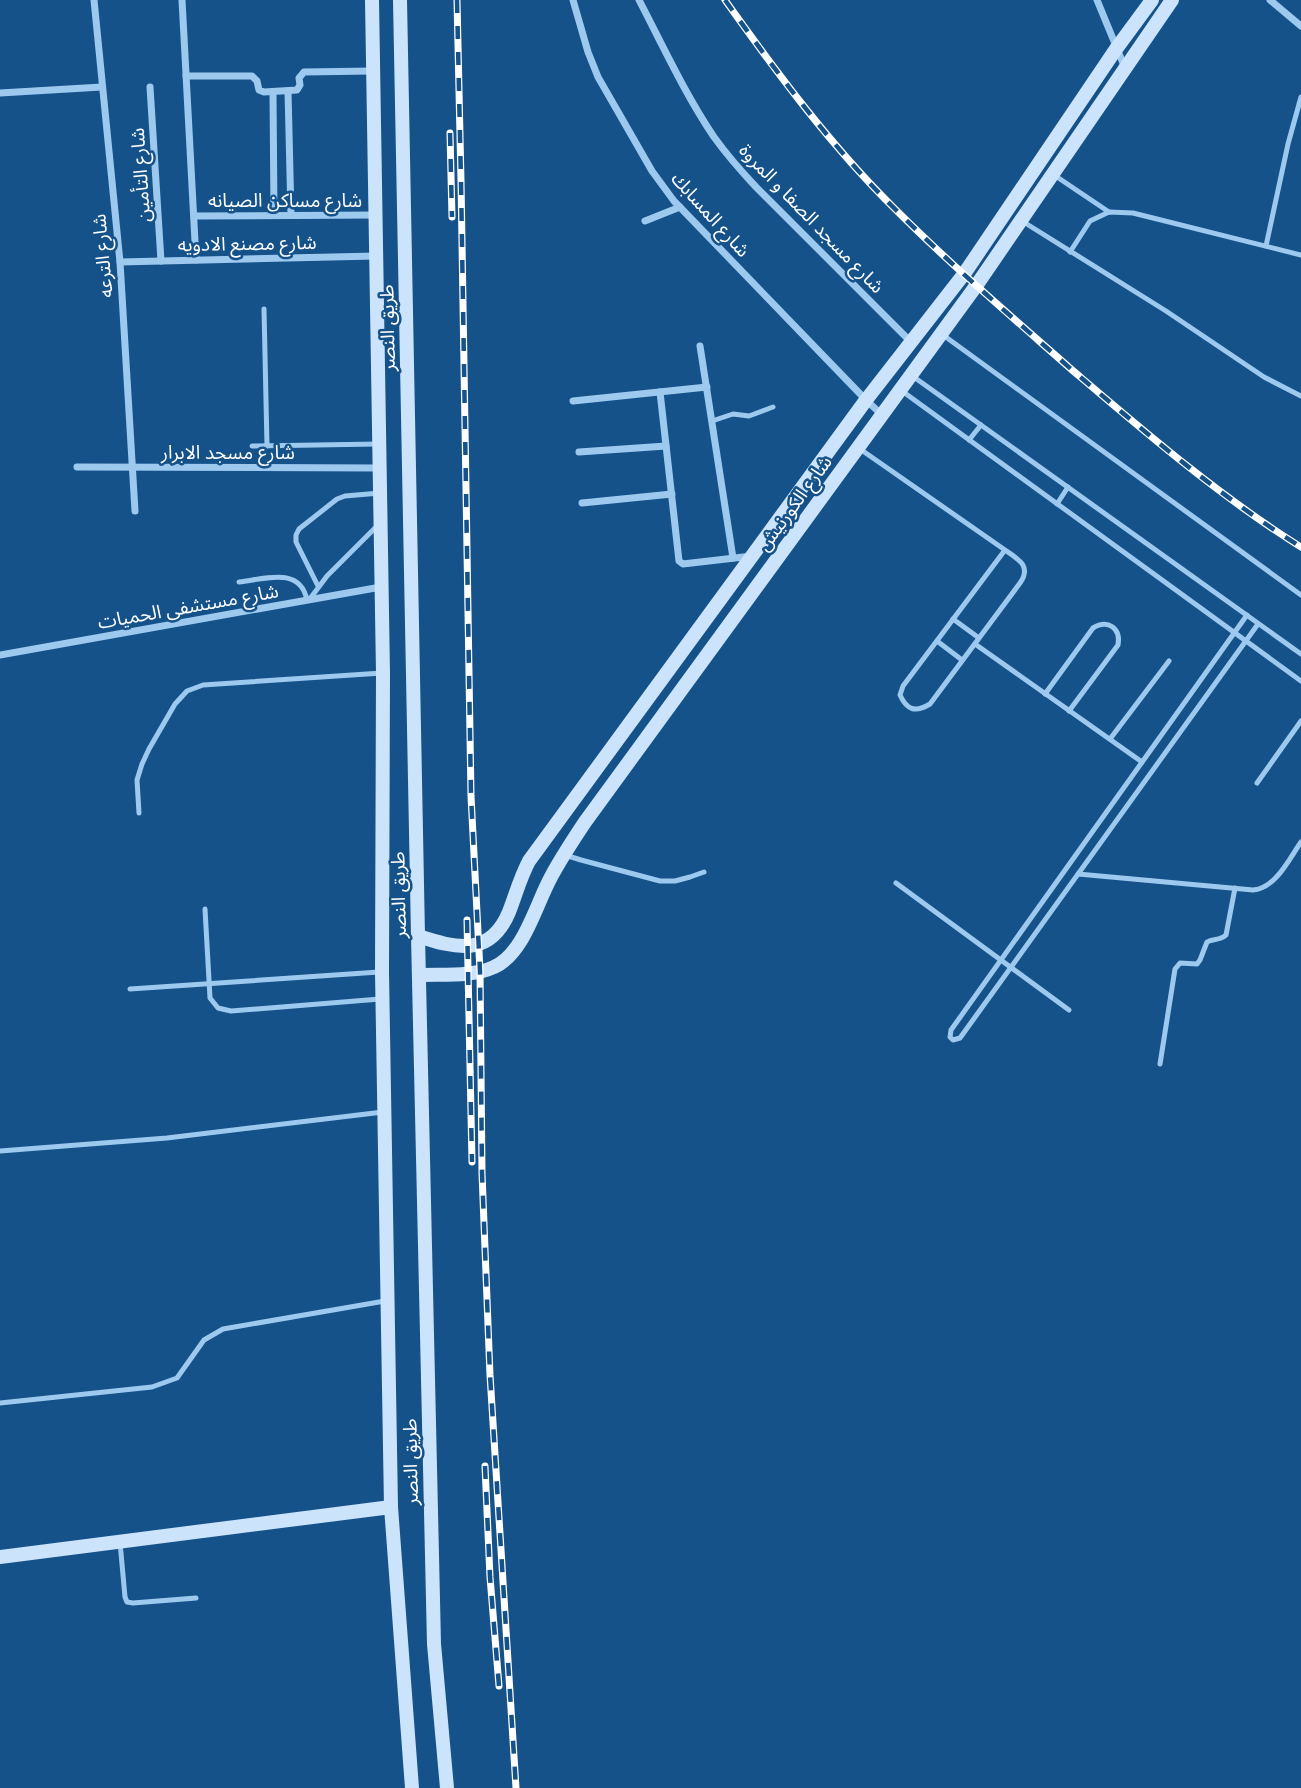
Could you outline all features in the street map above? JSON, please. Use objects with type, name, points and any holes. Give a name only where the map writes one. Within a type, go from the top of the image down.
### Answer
[{"type":"main road","name":"طريق النصر","points":[[372,0],[383,673],[382,972],[391,1507],[412,1788]]},
{"type":"main road","name":"طريق النصر","points":[[400,0],[433,1644],[447,1788]]},
{"type":"main road","name":"شارع الكورنيش","points":[[418,936],[442,944],[467,947],[483,942],[500,928],[524,871],[866,400],[964,274],[1152,0]]},
{"type":"main road","name":"شارع الكورنيش","points":[[420,975],[485,971],[504,961],[526,932],[550,879],[585,822],[941,334],[1172,0]]},
{"type":"main road","points":[[1039,165],[1052,174]]},
{"type":"main road","points":[[1008,212],[1022,220]]},
{"type":"main road","points":[[546,840],[565,855]]},
{"type":"main road","points":[[0,1557],[391,1507]]},
{"type":"street","name":"شارع الترعه","points":[[94,0],[120,262],[135,511]]},
{"type":"street","points":[[182,0],[196,260]]},
{"type":"street","name":"شارع المسابك","points":[[573,0],[598,77],[652,171],[680,207],[881,414]]},
{"type":"street","name":"شارع مسجد الصفا و المروة","points":[[639,0],[697,109],[734,162],[911,342]]},
{"type":"street","points":[[1097,0],[1125,69]]},
{"type":"street","points":[[1269,0],[1301,26]]},
{"type":"street","points":[[186,76],[252,76],[261,92],[273,92],[297,90],[299,78],[304,72],[373,71]]},
{"type":"street","points":[[0,93],[102,87]]},
{"type":"street","name":"شارع التأمين","points":[[150,87],[161,261]]},
{"type":"street","points":[[288,91],[291,215]]},
{"type":"street","points":[[273,92],[274,215]]},
{"type":"street","points":[[645,221],[680,207]]},
{"type":"street","name":"شارع مساكن الصيانه","points":[[194,216],[376,215]]},
{"type":"street","name":"شارع مصنع الادويه","points":[[120,262],[376,256]]},
{"type":"street","points":[[700,345],[733,558]]},
{"type":"street","points":[[573,401],[707,387]]},
{"type":"street","points":[[660,392],[680,564],[753,556]]},
{"type":"street","points":[[579,452],[666,446]]},
{"type":"street","name":"شارع مسجد الابرار","points":[[77,467],[380,468]]},
{"type":"street","points":[[582,503],[672,494]]},
{"type":"street","name":"شارع مستشفى الحميات","points":[[0,655],[381,587]]},
{"type":"lane","points":[[1266,246],[1301,97]]},
{"type":"lane","points":[[1052,174],[1109,212]]},
{"type":"lane","points":[[1070,252],[1090,221],[1109,212],[1133,213],[1301,255]]},
{"type":"lane","points":[[1022,220],[1264,377],[1301,396]]},
{"type":"lane","points":[[264,309],[267,446]]},
{"type":"lane","points":[[941,334],[1301,595]]},
{"type":"lane","points":[[911,374],[1301,654]]},
{"type":"lane","points":[[899,390],[1301,681]]},
{"type":"lane","points":[[712,421],[733,414],[749,416],[773,407]]},
{"type":"lane","points":[[969,440],[981,425]]},
{"type":"lane","points":[[252,446],[379,444]]},
{"type":"lane","points":[[857,447],[1005,550],[1023,566],[1023,578],[930,704],[921,709],[912,709],[904,703],[900,695],[903,686],[1005,550]]},
{"type":"lane","points":[[1057,504],[1068,487]]},
{"type":"lane","points":[[318,586],[296,542],[299,529],[337,499],[380,493]]},
{"type":"lane","points":[[239,582],[287,577],[301,585],[308,600],[318,586],[380,523]]},
{"type":"lane","points":[[1247,615],[950,1030],[953,1040],[960,1038],[1258,624]]},
{"type":"lane","points":[[953,619],[1045,694],[1154,768]]},
{"type":"lane","points":[[1045,694],[1093,628],[1100,623],[1109,624],[1116,629],[1118,645],[1069,710]]},
{"type":"lane","points":[[937,641],[962,660]]},
{"type":"lane","points":[[1110,739],[1169,661]]},
{"type":"lane","points":[[139,813],[137,780],[142,764],[175,704],[187,691],[203,685],[383,673]]},
{"type":"lane","points":[[1257,783],[1301,721]]},
{"type":"lane","points":[[1078,874],[1262,889],[1275,879],[1301,842]]},
{"type":"lane","points":[[565,855],[660,881],[675,881],[704,872]]},
{"type":"lane","points":[[1076,855],[1086,863]]},
{"type":"lane","points":[[896,883],[1069,1010]]},
{"type":"lane","points":[[1160,1064],[1175,969],[1181,963],[1197,964],[1207,942],[1220,940],[1226,935],[1235,888]]},
{"type":"lane","points":[[205,909],[210,998],[218,1008],[231,1011],[383,999]]},
{"type":"lane","points":[[130,989],[382,972]]},
{"type":"lane","points":[[0,1152],[167,1138],[384,1112]]},
{"type":"lane","points":[[0,1403],[152,1387],[177,1378],[204,1340],[223,1329],[388,1300]]},
{"type":"lane","points":[[120,1542],[127,1602],[196,1598]]},
{"type":"railway","points":[[457,0],[471,796],[480,971],[482,1173],[490,1375],[516,1788]]},
{"type":"railway","points":[[725,0],[827,134],[871,185],[916,230],[1026,330],[1155,440],[1241,507],[1301,547]]},
{"type":"railway","points":[[450,133],[452,217]]},
{"type":"railway","points":[[467,920],[472,1162]]},
{"type":"railway","points":[[485,1466],[499,1686]]}]
